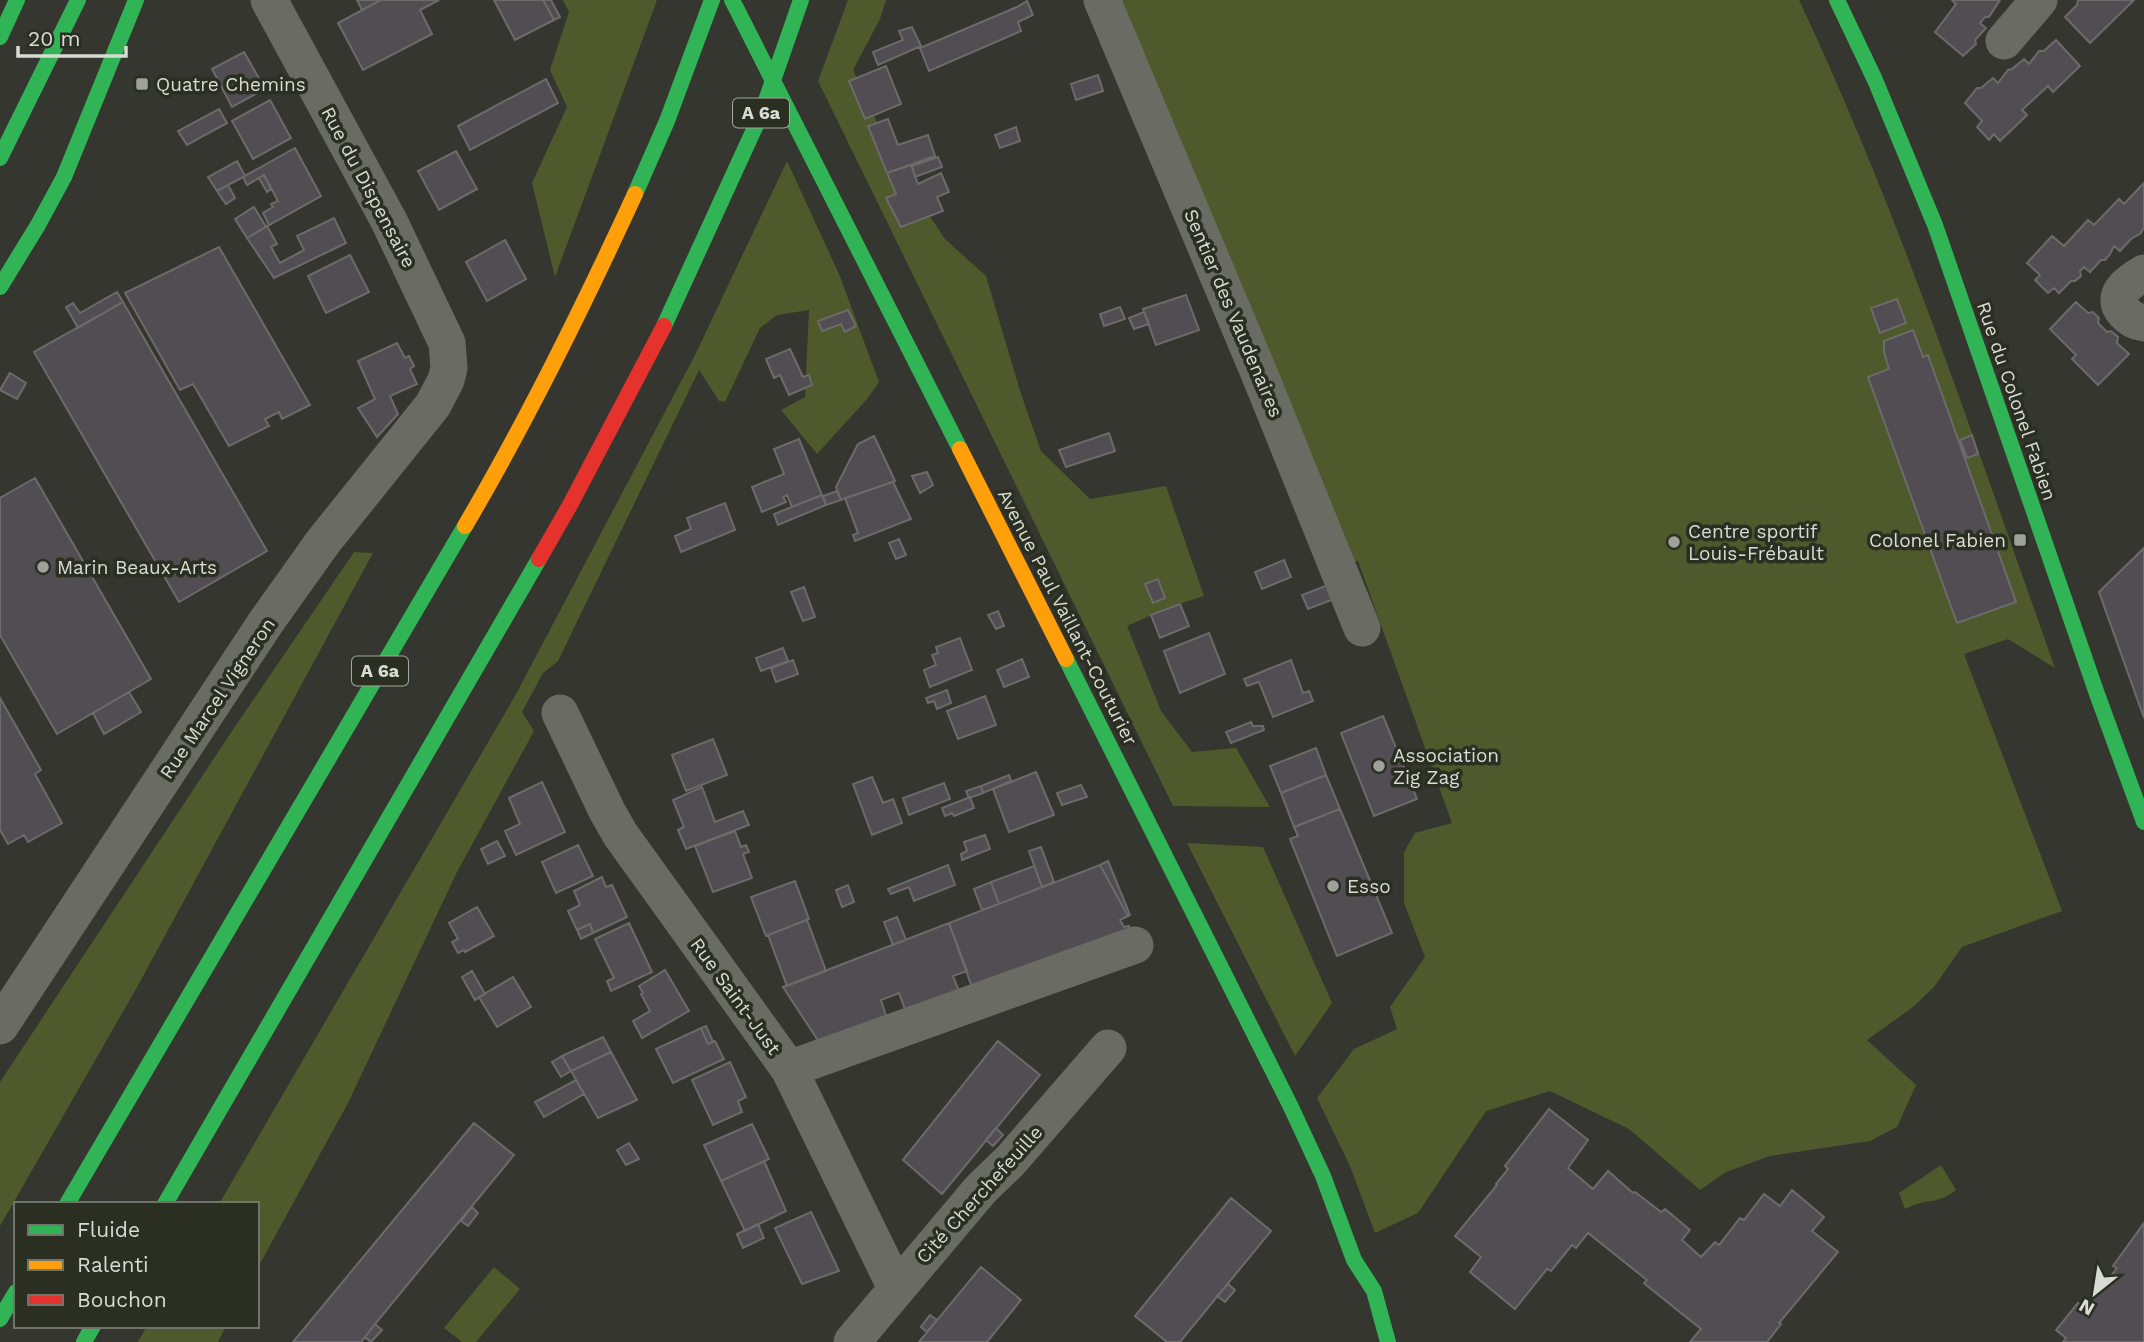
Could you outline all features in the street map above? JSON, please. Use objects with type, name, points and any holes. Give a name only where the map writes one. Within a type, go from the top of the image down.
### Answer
[{"type":"main road","points":[[0,37],[17,0]]},
{"type":"main road","points":[[0,158],[78,0]]},
{"type":"main road","points":[[0,287],[42,218],[70,163],[93,111],[119,34],[136,0]]},
{"type":"main road","name":"A 6a","points":[[68,1202],[498,470],[548,375],[667,124],[712,0]]},
{"type":"main road","name":"Avenue Paul Vaillant-Couturier","points":[[732,0],[809,147],[1290,1105],[1323,1176],[1354,1260],[1374,1291],[1388,1342]]},
{"type":"main road","name":"A 6a","points":[[165,1202],[570,505],[672,310],[713,222],[762,112],[801,0]]},
{"type":"main road","name":"Rue du Colonel Fabien","points":[[1837,0],[1875,80],[1935,225],[2144,822]]},
{"type":"main road","name":"Avenue Paul Vaillant-Couturier","points":[[1354,1260],[1359,1300]]},
{"type":"main road","points":[[0,1319],[14,1295]]},
{"type":"street","name":"Rue du Dispensaire","points":[[269,0],[389,221],[442,330],[449,356],[446,380]]},
{"type":"street","name":"Sentier des Vaudenaires","points":[[1102,0],[1259,373],[1362,628]]},
{"type":"street","points":[[2004,41],[2039,0]]},
{"type":"street","points":[[2144,273],[2123,288],[2119,300],[2120,307],[2126,314],[2139,323],[2144,323]]},
{"type":"street","name":"Rue Marcel Vigneron","points":[[0,1026],[266,622],[323,542],[433,405],[446,380]]},
{"type":"street","name":"Rue Saint-Just","points":[[560,713],[620,834],[789,1069],[896,1288]]},
{"type":"street","points":[[789,1069],[1135,945]]},
{"type":"street","name":"Cité Cherchefeuille","points":[[852,1342],[981,1189],[1011,1160],[1108,1048]]},
{"type":"green space","points":[[563,0],[657,0],[555,277],[532,183],[567,107],[550,70],[569,12]]},
{"type":"green space","points":[[848,0],[886,0],[880,19],[853,70],[899,170],[945,239],[986,276],[1041,451],[1090,499],[1166,486],[1204,596],[1127,626],[1161,711],[1192,752],[1236,748],[1270,807],[1173,806],[818,81]]},
{"type":"green space","name":"Centre sportif Louis-Frébault","points":[[1116,0],[1799,0],[1871,164],[1904,247],[2055,668],[2008,639],[1964,654],[2062,911],[1962,947],[1934,987],[1913,1007],[1867,1040],[1916,1085],[1897,1127],[1870,1141],[1770,1156],[1726,1172],[1700,1190],[1629,1129],[1550,1091],[1486,1111],[1418,1213],[1375,1233],[1350,1166],[1317,1098],[1354,1049],[1397,1029],[1390,1007],[1425,957],[1404,903],[1404,852],[1415,833],[1452,823],[1358,561],[1347,564]]},
{"type":"green space","points":[[787,161],[839,274],[879,382],[868,398],[817,454],[781,410],[805,397],[809,310],[777,315],[760,328],[725,402],[719,401],[699,370],[558,661],[543,673],[522,712],[534,731],[457,872],[348,1103],[259,1265],[259,1202],[220,1202],[515,696],[695,355]]},
{"type":"green space","points":[[354,552],[373,553],[136,989],[0,1226],[0,1082]]},
{"type":"green space","points":[[1187,843],[1263,847],[1332,1003],[1295,1056]]},
{"type":"green space","points":[[1941,1165],[1956,1190],[1943,1198],[1905,1209],[1899,1193]]},
{"type":"green space","points":[[494,1267],[520,1289],[476,1342],[462,1342],[444,1328]]},
{"type":"green space","points":[[146,1328],[225,1328],[218,1342],[138,1342]]},
{"type":"building","points":[[357,0],[381,0],[362,10]]},
{"type":"building","points":[[381,0],[439,0],[420,10],[432,34],[363,70],[338,23]]},
{"type":"building","points":[[494,0],[543,0],[554,20],[515,40]]},
{"type":"building","points":[[543,0],[551,0],[560,17],[554,20]]},
{"type":"building","points":[[1952,0],[2000,0],[1989,17],[1985,17],[1980,23],[1986,28],[1975,40],[1976,44],[1963,56],[1935,32],[1956,4]]},
{"type":"building","points":[[2078,0],[2134,0],[2090,43],[2065,17],[2077,5]]},
{"type":"building","points":[[1027,1],[1033,15],[1018,22],[1021,31],[929,71],[920,48]]},
{"type":"building","points":[[912,27],[921,46],[878,65],[873,52],[903,40],[899,31]]},
{"type":"building","points":[[2056,40],[2080,66],[2053,92],[2048,86],[2022,110],[2027,115],[2000,141],[1994,134],[1989,140],[1977,127],[1982,121],[1965,103],[1977,88],[1981,88],[1993,78],[1998,83],[2008,70],[2024,59],[2029,64],[2039,51],[2044,51]]},
{"type":"building","points":[[244,52],[265,89],[232,107],[212,69]]},
{"type":"building","points":[[886,66],[901,104],[865,119],[849,81]]},
{"type":"building","points":[[1098,75],[1103,91],[1076,100],[1071,84]]},
{"type":"building","points":[[546,79],[558,103],[470,150],[458,126]]},
{"type":"building","points":[[270,100],[291,138],[253,159],[232,121]]},
{"type":"building","points":[[219,109],[227,123],[187,145],[178,131]]},
{"type":"building","points":[[888,119],[898,145],[928,135],[935,156],[887,173],[868,126]]},
{"type":"building","points":[[1016,127],[1020,141],[1000,148],[995,135]]},
{"type":"building","points":[[295,148],[321,196],[269,225],[263,213],[278,201],[264,175],[247,185],[243,177]]},
{"type":"building","points":[[456,151],[477,189],[439,210],[418,171]]},
{"type":"building","points":[[938,157],[942,167],[915,177],[912,166]]},
{"type":"building","points":[[237,161],[245,176],[217,191],[208,177]]},
{"type":"building","points":[[911,165],[918,184],[941,173],[949,192],[937,197],[943,211],[901,227],[886,198],[896,194],[887,173]]},
{"type":"building","points":[[264,175],[271,189],[267,192],[259,178]]},
{"type":"building","points":[[2144,183],[2144,227],[2141,233],[2120,251],[2114,246],[2105,260],[2101,260],[2090,272],[2084,267],[2080,271],[2081,276],[2071,281],[2059,293],[2054,288],[2048,293],[2035,280],[2040,275],[2027,263],[2052,236],[2064,246],[2088,220],[2094,225],[2119,199],[2124,204]]},
{"type":"building","points":[[228,185],[235,198],[226,204],[217,191]]},
{"type":"building","points":[[254,207],[266,227],[247,238],[235,219]]},
{"type":"building","points":[[334,218],[346,243],[274,278],[247,238],[267,226],[277,244],[271,247],[280,263],[304,250],[297,236]]},
{"type":"building","points":[[505,240],[526,279],[487,301],[466,262]]},
{"type":"building","points":[[219,247],[310,405],[282,419],[279,412],[265,419],[269,426],[229,446],[193,384],[180,390],[125,293]]},
{"type":"building","points":[[350,255],[369,292],[326,313],[308,276]]},
{"type":"building","points":[[117,292],[123,302],[78,328],[66,307],[73,303],[80,313]]},
{"type":"building","points":[[1186,295],[1199,330],[1156,345],[1143,309]]},
{"type":"building","points":[[1897,299],[1906,323],[1880,333],[1871,308]]},
{"type":"building","points":[[123,302],[267,551],[179,602],[34,352]]},
{"type":"building","points":[[2076,302],[2088,313],[2093,312],[2099,318],[2098,323],[2107,332],[2111,331],[2118,337],[2117,343],[2129,354],[2098,385],[2072,359],[2076,355],[2050,329]]},
{"type":"building","points":[[1120,307],[1125,319],[1104,326],[1100,314]]},
{"type":"building","points":[[848,310],[856,326],[845,332],[841,324],[822,331],[818,321]]},
{"type":"building","points":[[1144,312],[1149,324],[1134,329],[1129,318]]},
{"type":"building","points":[[1913,330],[1923,357],[1928,355],[2016,602],[1957,623],[1868,377],[1889,369],[1884,341]]},
{"type":"building","points":[[397,343],[405,358],[409,356],[414,366],[410,369],[417,384],[390,396],[398,414],[377,437],[358,408],[375,399],[358,361]]},
{"type":"building","points":[[790,349],[803,377],[809,375],[812,385],[789,395],[780,375],[774,378],[766,359]]},
{"type":"building","points":[[10,373],[26,383],[17,399],[0,390]]},
{"type":"building","points":[[1109,433],[1115,451],[1066,467],[1059,450]]},
{"type":"building","points":[[1972,435],[1978,454],[1967,458],[1960,440]]},
{"type":"building","points":[[874,436],[895,481],[841,500],[836,487],[858,444]]},
{"type":"building","points":[[799,439],[822,495],[792,507],[787,495],[783,497],[786,502],[762,512],[752,487],[784,474],[774,449]]},
{"type":"building","points":[[927,472],[933,485],[920,493],[912,476]]},
{"type":"building","name":"Marin Beaux-Arts","points":[[35,478],[151,679],[57,734],[0,635],[0,498]]},
{"type":"building","points":[[893,482],[911,519],[855,541],[853,535],[858,533],[845,498]]},
{"type":"building","points":[[837,491],[841,500],[826,505],[823,496]]},
{"type":"building","points":[[822,495],[826,505],[778,525],[774,514]]},
{"type":"building","points":[[725,503],[735,530],[681,552],[675,536],[691,529],[687,518]]},
{"type":"building","points":[[899,539],[906,555],[896,559],[889,543]]},
{"type":"building","points":[[2144,548],[2144,718],[2099,592]]},
{"type":"building","points":[[1284,560],[1291,577],[1262,589],[1255,572]]},
{"type":"building","points":[[1158,579],[1165,598],[1153,603],[1145,584]]},
{"type":"building","points":[[1328,585],[1334,599],[1308,609],[1302,595]]},
{"type":"building","points":[[804,587],[815,617],[803,621],[791,592]]},
{"type":"building","points":[[1180,604],[1189,626],[1160,638],[1151,615]]},
{"type":"building","points":[[998,611],[1004,626],[996,629],[988,615]]},
{"type":"building","points":[[1209,633],[1225,674],[1180,693],[1164,651]]},
{"type":"building","points":[[960,638],[972,670],[930,687],[924,670],[936,665],[932,655],[938,653],[936,647]]},
{"type":"building","points":[[783,648],[788,661],[761,671],[756,658]]},
{"type":"building","points":[[1022,659],[1029,677],[1004,687],[997,670]]},
{"type":"building","points":[[793,660],[798,674],[776,682],[771,668]]},
{"type":"building","points":[[1291,660],[1303,693],[1309,691],[1313,701],[1273,717],[1259,682],[1247,686],[1244,679]]},
{"type":"building","points":[[947,690],[951,703],[937,709],[934,701],[928,703],[926,698]]},
{"type":"building","points":[[129,692],[141,712],[104,734],[93,713]]},
{"type":"building","points":[[985,696],[996,725],[958,739],[947,711]]},
{"type":"building","points":[[0,698],[41,770],[35,774],[62,823],[28,842],[24,835],[8,844],[0,830]]},
{"type":"building","name":"Association Zig Zag","points":[[1383,716],[1417,799],[1374,816],[1341,733]]},
{"type":"building","points":[[1251,722],[1253,726],[1263,726],[1264,730],[1231,743],[1226,732]]},
{"type":"building","points":[[713,739],[727,775],[686,791],[672,755]]},
{"type":"building","points":[[1316,748],[1326,775],[1281,793],[1270,766]]},
{"type":"building","points":[[1036,772],[1054,815],[1009,832],[993,789]]},
{"type":"building","points":[[1009,775],[1011,781],[983,793],[981,786]]},
{"type":"building","points":[[1326,775],[1340,809],[1294,827],[1281,793]]},
{"type":"building","points":[[872,777],[883,803],[893,799],[902,823],[872,835],[853,784]]},
{"type":"building","points":[[542,782],[565,832],[516,855],[505,831],[520,824],[509,798]]},
{"type":"building","points":[[944,783],[950,799],[909,815],[903,798]]},
{"type":"building","points":[[1081,785],[1087,797],[1062,805],[1057,793]]},
{"type":"building","points":[[981,786],[983,793],[969,798],[966,791]]},
{"type":"building","points":[[702,787],[715,822],[743,811],[749,825],[686,849],[678,830],[684,827],[673,800]]},
{"type":"building","points":[[970,797],[974,808],[954,816],[952,813],[945,816],[942,808]]},
{"type":"building","points":[[1340,809],[1392,933],[1337,956],[1290,839],[1298,836],[1294,827]]},
{"type":"building","points":[[735,831],[741,847],[746,845],[749,852],[743,854],[752,878],[713,892],[695,846]]},
{"type":"building","points":[[985,835],[990,849],[962,860],[961,854],[967,851],[964,842]]},
{"type":"building","points":[[497,841],[505,856],[488,864],[481,849]]},
{"type":"building","points":[[578,845],[593,876],[556,893],[542,862]]},
{"type":"building","points":[[1041,847],[1054,882],[1042,887],[1029,851]]},
{"type":"building","points":[[1108,861],[1130,915],[1128,916],[1100,865]]},
{"type":"building","points":[[948,865],[955,885],[914,901],[909,887],[891,894],[888,889]]},
{"type":"building","points":[[1100,865],[1128,916],[1120,920],[1124,927],[1129,926],[1132,935],[973,990],[949,923]]},
{"type":"building","points":[[1034,866],[1042,887],[999,904],[991,882]]},
{"type":"building","points":[[602,877],[606,887],[612,885],[627,917],[593,933],[590,924],[577,930],[568,911],[580,905],[574,891]]},
{"type":"building","points":[[795,881],[809,919],[766,936],[751,897]]},
{"type":"building","points":[[991,882],[999,904],[982,910],[974,889]]},
{"type":"building","points":[[848,885],[854,902],[842,907],[836,890]]},
{"type":"building","points":[[477,907],[494,936],[458,953],[452,942],[458,939],[449,923]]},
{"type":"building","points":[[897,917],[906,940],[893,945],[884,922]]},
{"type":"building","points":[[807,920],[826,971],[787,986],[768,935]]},
{"type":"building","points":[[629,923],[652,972],[611,991],[607,981],[614,978],[595,939]]},
{"type":"building","points":[[949,923],[967,971],[953,976],[960,994],[906,1012],[899,993],[881,1000],[887,1019],[819,1042],[783,987]]},
{"type":"building","points":[[590,924],[593,933],[581,939],[577,930]]},
{"type":"building","points":[[665,970],[689,1011],[642,1038],[633,1021],[650,1011],[639,986]]},
{"type":"building","points":[[472,971],[485,994],[475,1000],[462,977]]},
{"type":"building","points":[[513,977],[531,1007],[497,1027],[479,997]]},
{"type":"building","points":[[706,1026],[713,1042],[708,1044],[701,1028]]},
{"type":"building","points":[[701,1028],[708,1044],[715,1041],[724,1059],[673,1083],[656,1049]]},
{"type":"building","points":[[603,1037],[611,1052],[571,1071],[562,1056]]},
{"type":"building","points":[[998,1041],[1040,1075],[942,1194],[903,1160]]},
{"type":"building","points":[[611,1052],[637,1100],[598,1118],[571,1071]]},
{"type":"building","points":[[562,1056],[571,1071],[561,1077],[552,1062]]},
{"type":"building","points":[[730,1062],[746,1097],[738,1101],[742,1112],[713,1125],[692,1080]]},
{"type":"building","points":[[576,1080],[584,1094],[544,1117],[535,1102]]},
{"type":"building","points":[[1549,1109],[1588,1140],[1568,1168],[1593,1189],[1608,1171],[1633,1193],[1661,1212],[1665,1209],[1690,1230],[1682,1240],[1701,1257],[1715,1242],[1719,1245],[1740,1218],[1744,1220],[1764,1194],[1780,1206],[1792,1190],[1824,1217],[1812,1231],[1838,1252],[1779,1323],[1781,1324],[1767,1342],[1690,1342],[1701,1329],[1646,1285],[1644,1283],[1647,1280],[1588,1233],[1576,1248],[1572,1245],[1551,1271],[1547,1269],[1515,1309],[1470,1272],[1481,1257],[1455,1236],[1497,1185],[1508,1169],[1505,1166]]},
{"type":"building","points":[[474,1123],[514,1155],[361,1342],[293,1342]]},
{"type":"building","points":[[752,1124],[769,1159],[721,1181],[704,1145]]},
{"type":"building","points":[[996,1128],[1003,1135],[993,1146],[986,1140]]},
{"type":"building","points":[[629,1143],[639,1159],[626,1165],[617,1150]]},
{"type":"building","points":[[764,1161],[786,1211],[745,1231],[721,1181]]},
{"type":"building","points":[[1231,1198],[1271,1231],[1180,1342],[1167,1342],[1135,1316]]},
{"type":"building","points":[[472,1207],[478,1213],[468,1226],[461,1221]]},
{"type":"building","points":[[811,1212],[839,1271],[802,1284],[775,1228]]},
{"type":"building","points":[[2144,1223],[2144,1342],[2063,1342],[2066,1338],[2056,1330],[2078,1303],[2084,1308],[2095,1293],[2097,1294],[2117,1268],[2113,1266]]},
{"type":"building","points":[[758,1224],[764,1238],[743,1248],[737,1234]]},
{"type":"building","points":[[981,1267],[1021,1300],[987,1342],[919,1342]]},
{"type":"building","points":[[1228,1284],[1235,1290],[1225,1302],[1217,1296]]},
{"type":"building","points":[[930,1315],[937,1320],[927,1332],[921,1327]]},
{"type":"building","points":[[375,1324],[382,1330],[371,1342],[365,1337]]},
{"type":"traffic: fast","points":[[0,37],[17,0]]},
{"type":"traffic: fast","points":[[0,158],[78,0]]},
{"type":"traffic: fast","points":[[0,287],[64,177],[136,0]]},
{"type":"traffic: fast","points":[[635,194],[667,121],[712,0]]},
{"type":"traffic: fast","points":[[732,0],[960,449]]},
{"type":"traffic: fast","points":[[664,326],[762,112],[801,0]]},
{"type":"traffic: fast","points":[[1837,0],[1875,80],[1935,225],[2144,822]]},
{"type":"traffic: fast","points":[[68,1202],[465,526]]},
{"type":"traffic: fast","points":[[166,1202],[539,559]]},
{"type":"traffic: fast","points":[[1066,659],[1290,1105],[1323,1176],[1354,1260],[1374,1291],[1388,1342]]},
{"type":"traffic: fast","points":[[0,1319],[14,1295]]},
{"type":"traffic: fast","points":[[84,1342],[92,1328]]},
{"type":"traffic: slow","points":[[465,526],[554,362],[635,194]]},
{"type":"traffic: slow","points":[[960,449],[1066,659]]},
{"type":"traffic: jam","points":[[539,559],[664,326]]},
{"type":"place","name":"Quatre Chemins","points":[[142,84]]},
{"type":"place","name":"Colonel Fabien","points":[[2020,540]]},
{"type":"place","name":"Centre sportif Louis-Frébault","points":[[1674,542]]},
{"type":"place","name":"Marin Beaux-Arts","points":[[43,567]]},
{"type":"place","name":"Association Zig Zag","points":[[1379,766]]},
{"type":"place","name":"Esso","points":[[1333,886]]}]
